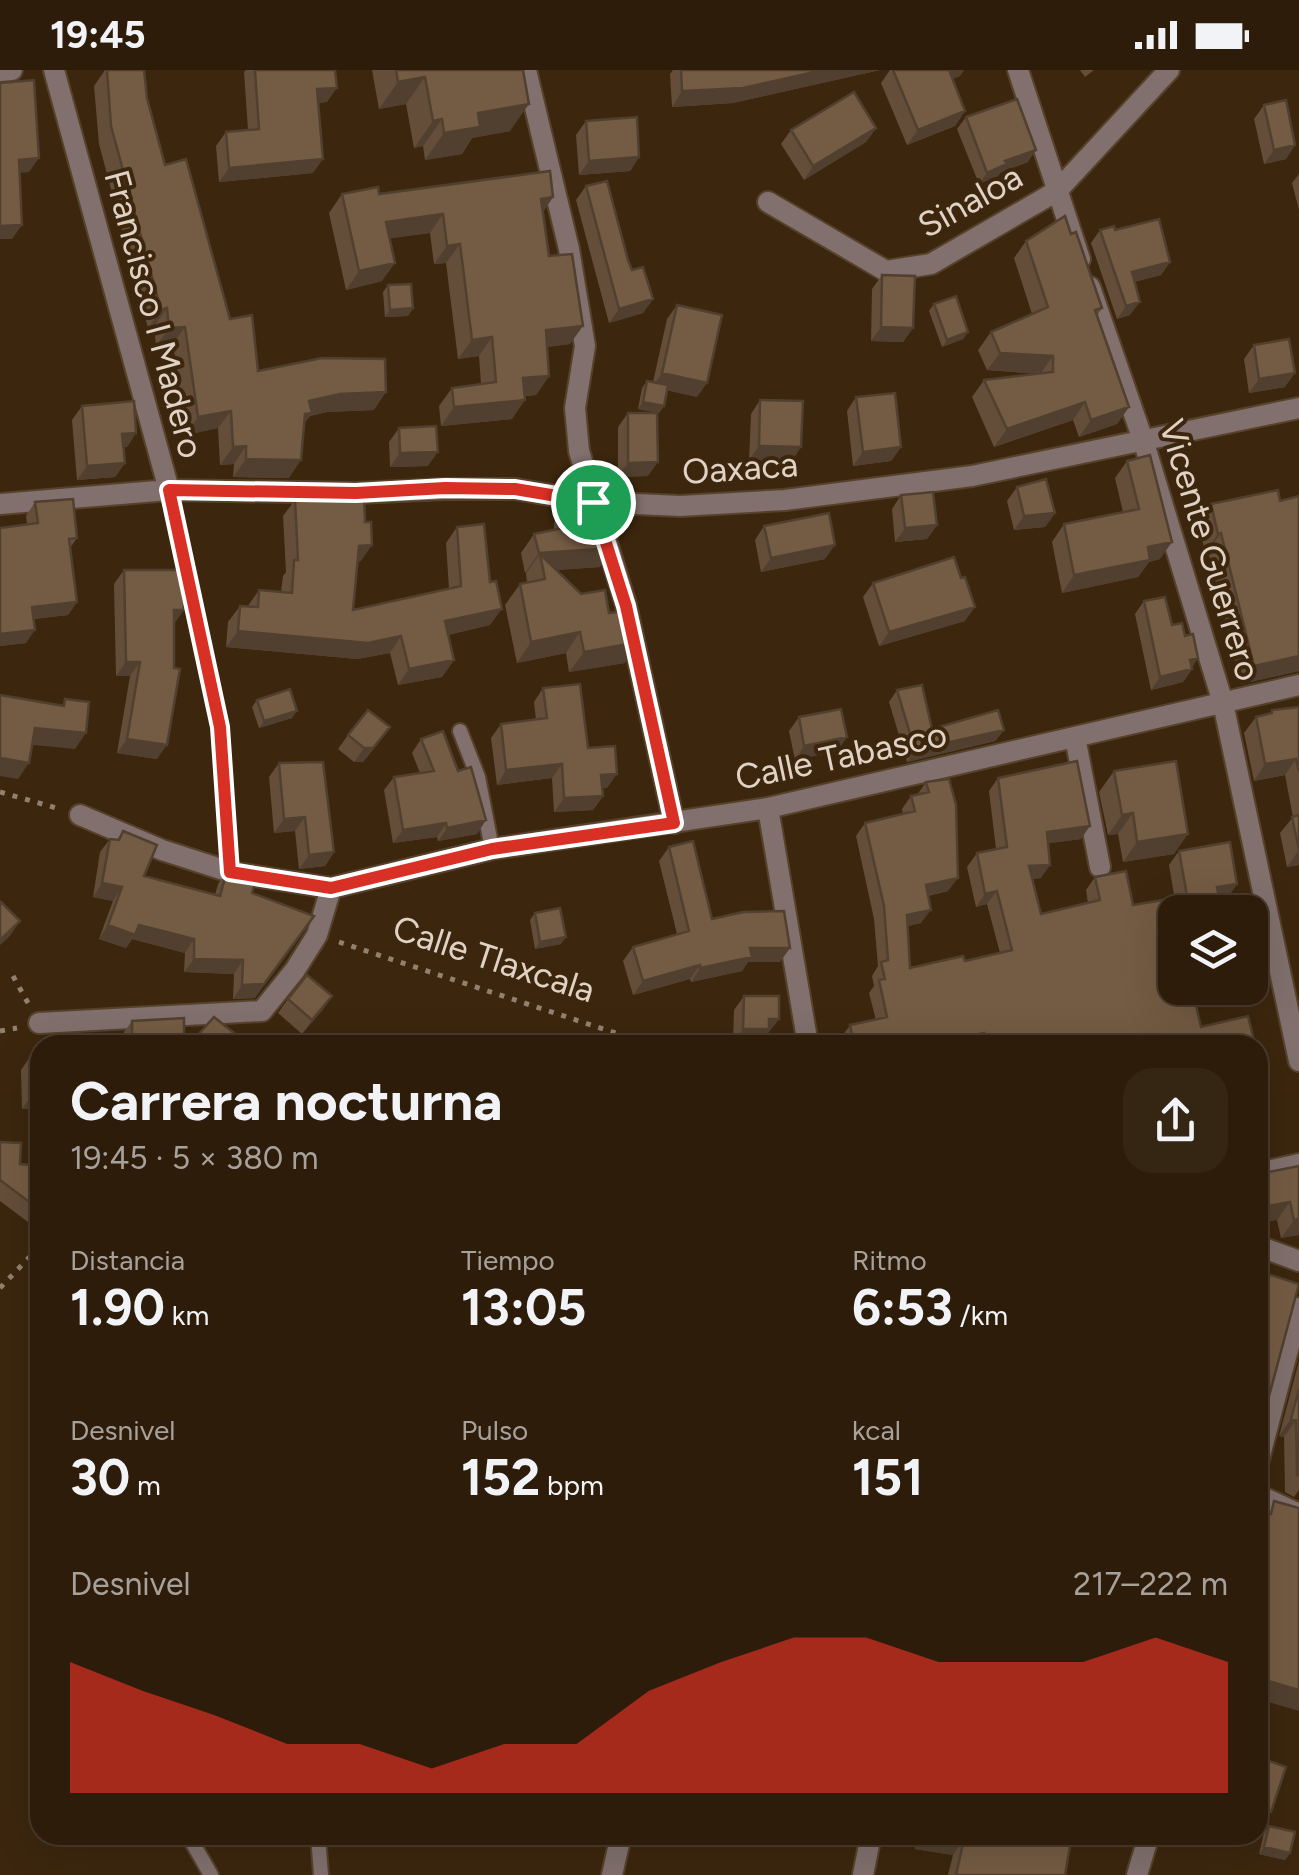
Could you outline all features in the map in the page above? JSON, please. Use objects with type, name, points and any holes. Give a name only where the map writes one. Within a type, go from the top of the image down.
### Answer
[{"type":"street","points":[[0,71],[12,70]]},
{"type":"street","name":"Francisco I Madero","points":[[54,70],[169,490]]},
{"type":"street","points":[[526,70],[569,249],[585,346],[576,408],[579,451],[626,606],[674,823]]},
{"type":"street","name":"Vicente Guerrero","points":[[1018,70],[1144,442],[1223,702],[1299,1061]]},
{"type":"street","name":"Sinaloa","points":[[768,202],[886,271],[931,264],[1056,191],[1169,70]]},
{"type":"street","name":"Oaxaca","points":[[0,504],[169,490],[356,493],[515,489],[593,502],[680,506],[785,500],[972,476],[1299,408]]},
{"type":"street","name":"Calle Tabasco","points":[[394,873],[492,849],[768,808],[1299,685]]},
{"type":"street","points":[[1075,737],[1100,867]]},
{"type":"street","points":[[768,808],[806,1035]]},
{"type":"street","name":"Calle Tlaxcala","points":[[80,815],[162,850],[230,872],[331,888],[394,873]]},
{"type":"street","points":[[39,1024],[262,1010],[317,935],[331,888]]},
{"type":"street","points":[[1268,1171],[1299,1164]]},
{"type":"street","points":[[1268,1249],[1299,1260]]},
{"type":"street","points":[[1268,1424],[1299,1308]]},
{"type":"street","points":[[1268,1500],[1299,1514]]},
{"type":"street","points":[[612,1875],[619,1845]]},
{"type":"street","points":[[863,1875],[869,1845]]},
{"type":"street","points":[[1137,1875],[1146,1845]]},
{"type":"lane","points":[[460,731],[478,777],[492,849]]},
{"type":"lane","points":[[194,1845],[211,1875]]},
{"type":"lane","points":[[319,1845],[321,1875]]},
{"type":"path","name":"Francisco I Madero","points":[[169,490],[220,727],[230,872]]},
{"type":"path","points":[[0,792],[80,815]]},
{"type":"path","name":"Calle Tlaxcala","points":[[317,935],[622,1035]]},
{"type":"path","points":[[13,976],[39,1024]]},
{"type":"path","points":[[0,1288],[30,1256]]},
{"type":"building","points":[[107,70],[144,70],[147,98],[165,165],[186,159],[230,319],[252,315],[258,371],[322,358],[385,359],[386,392],[340,394],[309,401],[312,413],[305,414],[301,460],[246,459],[246,446],[233,447],[231,411],[198,417],[185,327],[169,328],[167,308],[161,310],[111,126]]},
{"type":"building","points":[[255,70],[335,70],[337,88],[317,89],[323,159],[229,168],[226,132],[259,129]]},
{"type":"building","points":[[396,70],[523,70],[529,104],[478,113],[480,127],[444,133],[442,119],[433,121],[425,77],[398,82]]},
{"type":"building","points":[[681,70],[823,70],[743,88],[682,91]]},
{"type":"building","points":[[893,70],[949,70],[965,111],[918,130]]},
{"type":"building","points":[[34,80],[39,158],[19,160],[22,225],[0,226],[0,83]]},
{"type":"building","points":[[854,92],[876,128],[813,166],[791,130]]},
{"type":"building","points":[[1017,99],[1036,150],[1005,161],[1007,164],[987,173],[966,117]]},
{"type":"building","points":[[1286,100],[1295,145],[1274,150],[1264,105]]},
{"type":"building","points":[[637,117],[639,157],[589,161],[586,121]]},
{"type":"building","points":[[550,171],[553,197],[541,199],[549,256],[572,254],[583,326],[546,330],[549,376],[523,378],[525,400],[454,407],[452,388],[496,382],[492,337],[472,340],[460,244],[447,246],[443,214],[386,222],[395,263],[359,271],[342,194],[378,187],[379,194]]},
{"type":"building","points":[[607,181],[628,260],[632,270],[643,267],[653,299],[619,309],[586,186]]},
{"type":"building","points":[[1065,216],[1071,234],[1076,232],[1102,308],[1095,310],[1129,407],[1091,420],[1085,402],[1007,429],[984,380],[1053,372],[1053,356],[1000,353],[991,332],[1048,307],[1026,241]]},
{"type":"building","points":[[1159,219],[1170,262],[1132,272],[1140,302],[1126,306],[1100,230]]},
{"type":"building","points":[[882,275],[915,276],[913,328],[881,327]]},
{"type":"building","points":[[411,284],[413,308],[390,310],[388,285]]},
{"type":"building","points":[[956,296],[968,332],[947,340],[934,304]]},
{"type":"building","points":[[677,305],[722,315],[707,383],[662,373]]},
{"type":"building","points":[[1289,339],[1295,373],[1259,379],[1254,345]]},
{"type":"building","points":[[647,381],[668,385],[664,406],[643,402]]},
{"type":"building","points":[[895,393],[901,447],[863,452],[856,397]]},
{"type":"building","points":[[760,400],[803,401],[801,447],[759,446]]},
{"type":"building","points":[[134,401],[136,433],[122,434],[125,463],[87,466],[82,406]]},
{"type":"building","points":[[628,413],[657,413],[658,462],[628,463]]},
{"type":"building","points":[[436,426],[438,452],[400,453],[399,428]]},
{"type":"building","points":[[1150,455],[1172,542],[1148,547],[1150,560],[1074,575],[1064,524],[1139,509],[1127,461]]},
{"type":"building","points":[[1046,479],[1055,513],[1024,516],[1017,487]]},
{"type":"building","points":[[1278,490],[1280,501],[1299,496],[1299,656],[1254,666],[1211,504]]},
{"type":"building","points":[[933,492],[937,525],[905,528],[901,495]]},
{"type":"building","points":[[364,496],[365,522],[371,522],[372,545],[359,546],[353,610],[461,586],[457,527],[484,524],[490,582],[496,581],[502,609],[445,621],[454,660],[409,669],[401,636],[368,643],[238,631],[240,606],[258,607],[259,590],[292,593],[294,560],[298,560],[295,500]]},
{"type":"building","points":[[73,499],[77,538],[69,539],[77,602],[32,607],[35,630],[0,634],[0,528],[38,523],[35,502]]},
{"type":"building","points":[[599,502],[613,548],[539,553],[534,534],[568,527],[567,504]]},
{"type":"building","points":[[829,513],[835,545],[771,558],[764,526]]},
{"type":"building","points":[[540,554],[581,594],[605,590],[609,613],[632,610],[639,642],[584,652],[580,632],[531,642],[520,584],[545,579]]},
{"type":"building","points":[[954,557],[975,607],[889,632],[873,583]]},
{"type":"building","points":[[124,570],[184,570],[184,610],[174,610],[174,668],[180,669],[167,745],[127,739],[140,662],[126,662]]},
{"type":"building","points":[[1165,597],[1172,625],[1182,623],[1185,636],[1193,634],[1198,658],[1190,660],[1192,669],[1160,677],[1144,601]]},
{"type":"building","points":[[580,684],[588,748],[615,746],[617,774],[601,775],[603,796],[564,798],[562,764],[506,770],[501,724],[547,718],[543,688]]},
{"type":"building","points":[[922,685],[932,729],[998,710],[1004,730],[915,750],[897,690]]},
{"type":"building","points":[[290,689],[297,711],[264,721],[257,700]]},
{"type":"building","points":[[0,695],[64,706],[65,699],[89,702],[86,733],[35,728],[29,763],[0,758]]},
{"type":"building","points":[[1299,707],[1299,772],[1296,759],[1265,764],[1256,717],[1272,710]]},
{"type":"building","points":[[841,709],[847,737],[804,746],[799,717]]},
{"type":"building","points":[[368,710],[390,727],[373,748],[364,748],[348,735]]},
{"type":"building","points":[[443,731],[458,771],[471,767],[486,820],[447,828],[446,823],[403,830],[394,777],[434,771],[421,739]]},
{"type":"building","points":[[1077,761],[1090,826],[1047,832],[1050,865],[1029,866],[1041,914],[1100,900],[1095,877],[1126,871],[1133,905],[1158,901],[1158,1005],[1196,1005],[1201,1027],[1248,1016],[1253,1035],[852,1035],[850,1025],[887,1017],[879,980],[885,979],[881,962],[888,960],[884,906],[865,823],[915,811],[911,796],[929,792],[926,782],[949,779],[956,805],[958,878],[926,885],[931,910],[907,915],[910,968],[1012,950],[997,891],[985,894],[977,853],[1007,847],[998,778]]},
{"type":"building","points":[[1176,761],[1188,834],[1137,842],[1133,813],[1122,815],[1114,771]]},
{"type":"building","points":[[323,762],[334,852],[309,855],[305,817],[284,819],[279,763]]},
{"type":"building","points":[[1299,815],[1299,850],[1292,817]]},
{"type":"building","points":[[123,831],[157,845],[144,876],[220,896],[227,871],[256,879],[252,893],[314,916],[264,984],[242,985],[243,960],[194,959],[194,939],[139,925],[135,935],[108,925],[122,887],[102,883],[110,839],[119,840]]},
{"type":"building","points":[[693,841],[712,919],[743,912],[784,911],[790,948],[750,948],[752,957],[700,965],[643,981],[633,947],[689,931],[669,847]]},
{"type":"building","points":[[1230,842],[1237,884],[1217,887],[1219,895],[1187,895],[1179,851]]},
{"type":"building","points":[[0,903],[20,921],[0,940]]},
{"type":"building","points":[[560,908],[566,937],[540,942],[535,913]]},
{"type":"building","points":[[307,975],[332,996],[312,1020],[288,999]]},
{"type":"building","points":[[744,996],[779,996],[779,1019],[769,1019],[769,1029],[743,1029]]},
{"type":"building","points":[[214,1017],[234,1033],[232,1035],[198,1035]]},
{"type":"building","points":[[184,1018],[184,1035],[132,1035],[132,1021]]},
{"type":"building","points":[[0,1142],[21,1143],[20,1164],[30,1165],[30,1202],[0,1180]]},
{"type":"building","points":[[1299,1166],[1299,1219],[1294,1220],[1290,1202],[1268,1206],[1268,1172]]},
{"type":"building","points":[[1268,1274],[1299,1284],[1268,1400]]},
{"type":"building","points":[[1299,1389],[1299,1476],[1296,1420],[1291,1419]]},
{"type":"building","points":[[1274,1501],[1299,1508],[1299,1690],[1268,1681],[1268,1513],[1271,1514]]},
{"type":"building","points":[[1268,1761],[1286,1767],[1271,1812],[1268,1811]]},
{"type":"building","points":[[1269,1826],[1295,1832],[1290,1853],[1264,1847],[1268,1845]]},
{"type":"building","points":[[963,1845],[1070,1845],[1065,1875],[956,1875]]},
{"type":"route","points":[[515,489],[593,502],[626,606],[674,823],[492,849],[331,888],[230,872],[220,727],[169,490],[356,493],[515,489]]}]
